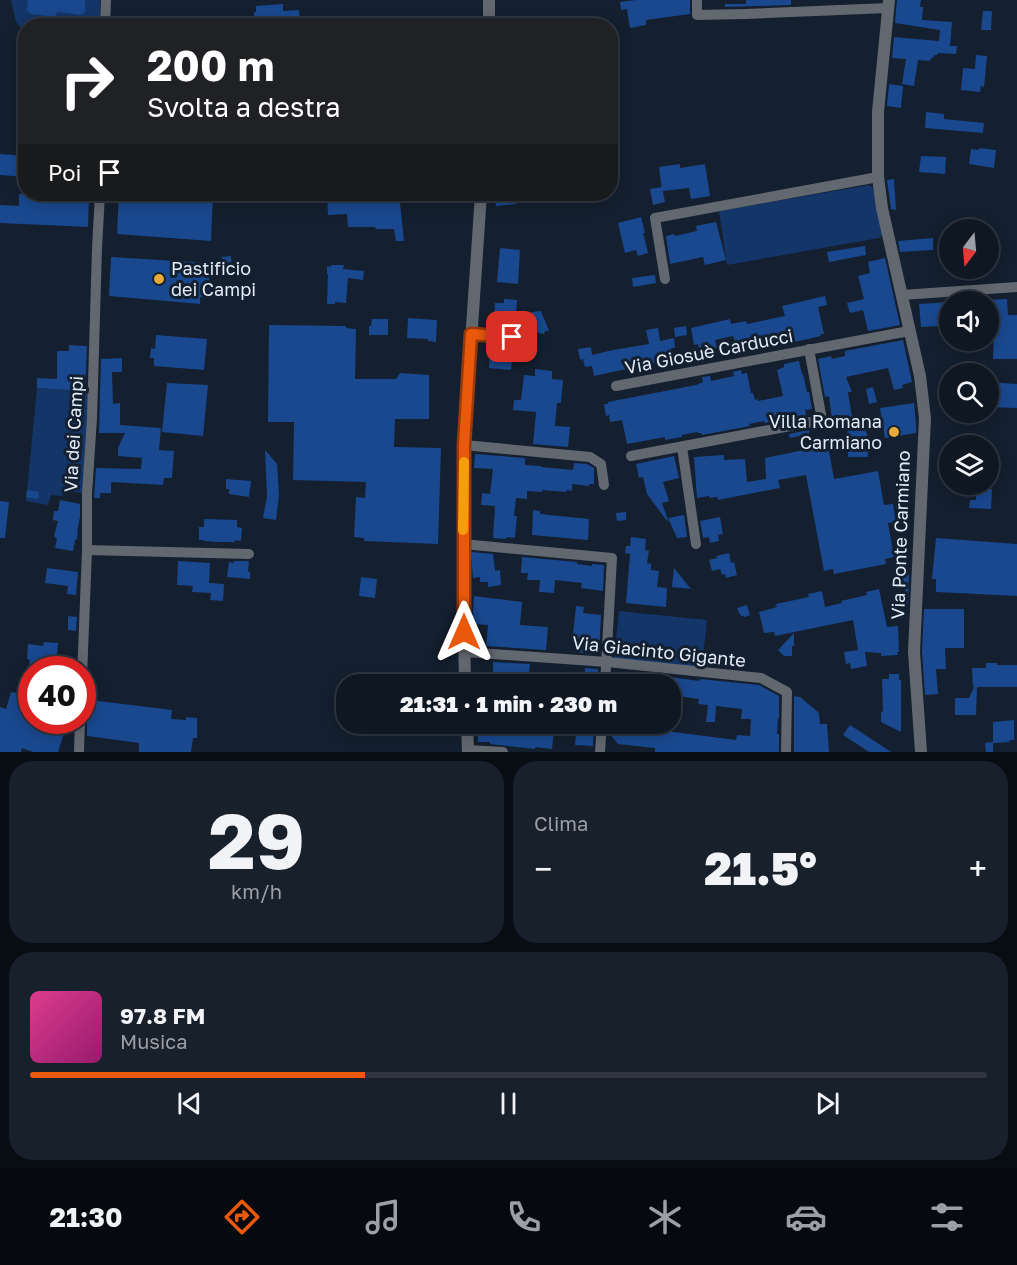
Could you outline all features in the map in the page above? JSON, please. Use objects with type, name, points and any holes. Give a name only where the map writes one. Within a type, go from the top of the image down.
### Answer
[{"type":"street","points":[[105,0],[105,18]]},
{"type":"street","points":[[489,0],[489,18]]},
{"type":"street","points":[[697,0],[697,15],[889,4]]},
{"type":"street","name":"Via Ponte Carmiano","points":[[889,4],[878,112],[878,177],[882,207],[920,376],[924,418],[914,652],[921,752]]},
{"type":"street","points":[[665,279],[655,218],[878,177]]},
{"type":"street","name":"Via dei Campi","points":[[83,656],[100,201]]},
{"type":"street","points":[[465,674],[464,445],[480,201]]},
{"type":"street","points":[[902,295],[1017,287]]},
{"type":"street","name":"Via Giosuè Carducci","points":[[616,386],[909,330]]},
{"type":"street","points":[[471,334],[532,339]]},
{"type":"street","name":"Via Giosuè Carducci","points":[[631,456],[822,420],[809,350]]},
{"type":"street","points":[[464,445],[591,457],[601,464],[604,485]]},
{"type":"street","points":[[682,447],[696,544]]},
{"type":"street","points":[[463,544],[612,558],[606,674]]},
{"type":"street","points":[[87,550],[249,554]]},
{"type":"street","name":"Via Giacinto Gigante","points":[[464,652],[607,662],[761,678],[787,692],[786,752]]},
{"type":"street","points":[[79,752],[80,734]]},
{"type":"street","points":[[467,734],[468,751],[503,752]]},
{"type":"street","points":[[600,752],[601,734]]},
{"type":"shaded area","points":[[11,0],[100,0],[100,18],[18,18],[18,24]]},
{"type":"shaded area","points":[[869,185],[875,190],[884,233],[879,238],[727,265],[719,211]]},
{"type":"shaded area","points":[[37,388],[88,391],[90,402],[84,493],[64,491],[62,496],[51,495],[48,505],[26,501]]},
{"type":"shaded area","points":[[619,611],[707,620],[702,668],[614,659]]},
{"type":"building","points":[[28,0],[85,0],[85,12],[81,15],[57,12],[56,17],[31,14],[27,11]]},
{"type":"building","points":[[690,0],[690,14],[646,20],[646,25],[630,28],[627,9],[621,10],[620,2]]},
{"type":"building","points":[[746,0],[791,0],[791,5],[725,7],[725,4],[746,4]]},
{"type":"building","points":[[897,0],[921,0],[922,20],[952,22],[950,46],[957,46],[956,54],[938,53],[929,61],[918,60],[914,86],[902,84],[906,59],[892,58],[894,37],[939,41],[940,30],[895,23]]},
{"type":"building","points":[[283,4],[283,11],[299,10],[300,18],[254,18],[256,6]]},
{"type":"building","points":[[983,11],[992,11],[991,30],[981,30]]},
{"type":"building","points":[[419,16],[419,18],[378,18]]},
{"type":"building","points":[[976,55],[987,56],[984,87],[981,86],[980,92],[961,90],[963,68],[975,69]]},
{"type":"building","points":[[889,84],[903,86],[901,108],[887,106]]},
{"type":"building","points":[[926,112],[944,114],[944,119],[984,123],[983,133],[925,128]]},
{"type":"building","points":[[979,148],[996,150],[994,168],[969,164],[971,149],[979,150]]},
{"type":"building","points":[[0,154],[18,155],[18,176],[0,175]]},
{"type":"building","points":[[921,156],[946,157],[945,174],[919,172]]},
{"type":"building","points":[[680,164],[680,168],[705,164],[710,196],[691,199],[689,188],[662,191],[659,167]]},
{"type":"building","points":[[894,179],[896,210],[891,209],[887,180]]},
{"type":"building","points":[[662,187],[665,202],[653,205],[650,189]]},
{"type":"building","points":[[19,201],[89,201],[88,227],[0,223],[0,205],[19,206]]},
{"type":"building","points":[[119,201],[213,201],[211,241],[117,234]]},
{"type":"building","points":[[327,201],[400,201],[404,241],[396,241],[394,229],[348,227],[347,214],[328,215]]},
{"type":"building","points":[[495,201],[516,201],[516,204],[496,206]]},
{"type":"building","points":[[641,217],[648,253],[638,256],[636,250],[625,253],[618,223]]},
{"type":"building","points":[[716,222],[726,260],[705,265],[703,257],[670,264],[666,236],[697,231],[696,226]]},
{"type":"building","points":[[933,238],[933,250],[900,252],[898,241]]},
{"type":"building","points":[[865,246],[866,255],[829,262],[827,252]]},
{"type":"building","points":[[500,248],[520,250],[518,284],[497,282]]},
{"type":"building","points":[[231,256],[233,275],[225,276],[222,257]]},
{"type":"building","name":"Pastificio dei Campi","points":[[111,257],[210,263],[208,298],[200,297],[200,304],[109,296]]},
{"type":"building","points":[[885,258],[900,325],[868,331],[863,310],[850,313],[847,303],[864,299],[858,276],[870,273],[868,262]]},
{"type":"building","points":[[331,265],[344,265],[343,269],[364,271],[363,280],[348,278],[346,303],[327,304],[327,266],[331,267]]},
{"type":"building","points":[[655,275],[656,283],[633,287],[632,278]]},
{"type":"building","points":[[825,296],[827,305],[818,307],[824,334],[820,334],[821,336],[756,351],[753,339],[735,343],[733,336],[715,340],[717,348],[699,352],[698,344],[694,345],[691,328],[730,319],[731,324],[746,321],[747,324],[785,316],[782,306]]},
{"type":"building","points":[[504,299],[517,300],[513,325],[494,324],[495,303],[504,303]]},
{"type":"building","points":[[999,299],[1007,299],[1008,315],[1017,315],[1017,359],[993,359],[993,351],[999,351]]},
{"type":"building","points":[[939,303],[939,326],[921,327],[919,304]]},
{"type":"building","points":[[541,311],[549,331],[545,331],[544,334],[530,331],[532,312]]},
{"type":"building","points":[[408,318],[437,320],[436,342],[428,341],[428,339],[407,338]]},
{"type":"building","points":[[372,319],[388,319],[388,335],[369,335]]},
{"type":"building","points":[[269,325],[346,326],[346,328],[356,329],[355,379],[396,379],[400,373],[429,375],[429,419],[395,419],[394,447],[441,448],[438,544],[364,541],[364,538],[354,537],[356,497],[365,498],[366,482],[293,480],[294,422],[268,422]]},
{"type":"building","points":[[686,326],[687,335],[675,337],[674,328]]},
{"type":"building","points":[[658,328],[660,341],[674,338],[675,348],[671,348],[673,359],[594,376],[592,366],[585,367],[583,359],[580,360],[578,349],[591,347],[592,355],[649,344],[646,330]]},
{"type":"building","points":[[156,335],[207,339],[204,370],[154,366],[154,358],[150,358],[151,348],[155,349]]},
{"type":"building","points":[[903,340],[912,382],[902,385],[903,388],[894,390],[888,368],[846,377],[852,392],[848,392],[854,430],[865,430],[868,457],[848,457],[847,418],[832,420],[829,396],[825,397],[818,359],[831,356],[832,359],[845,356],[845,351]]},
{"type":"building","points":[[69,345],[87,346],[85,391],[37,388],[37,378],[57,379],[57,351],[69,351]]},
{"type":"building","points":[[490,350],[518,352],[517,360],[512,360],[511,370],[489,368]]},
{"type":"building","points":[[122,358],[122,372],[112,372],[113,404],[120,403],[120,425],[161,428],[159,450],[174,451],[172,478],[164,478],[163,485],[111,482],[111,493],[100,493],[100,498],[94,498],[96,468],[141,469],[142,458],[118,456],[118,448],[125,433],[99,433],[101,359]]},
{"type":"building","points":[[799,361],[812,409],[805,410],[806,415],[765,423],[764,421],[702,435],[697,432],[665,440],[665,437],[627,444],[622,420],[610,422],[609,415],[606,416],[604,404],[608,402],[696,385],[703,382],[702,377],[710,376],[711,381],[734,376],[733,372],[741,370],[742,374],[747,373],[751,393],[755,400],[783,396],[777,370],[784,367],[784,364]]},
{"type":"building","points":[[535,369],[552,371],[552,379],[563,380],[561,403],[557,403],[555,426],[570,427],[568,447],[533,444],[536,412],[513,410],[514,400],[521,400],[524,375],[535,376]]},
{"type":"building","points":[[167,383],[208,385],[203,436],[162,432]]},
{"type":"building","points":[[999,383],[1017,384],[1017,408],[999,407]]},
{"type":"building","points":[[873,387],[877,402],[869,404],[866,389]]},
{"type":"building","points":[[914,403],[916,433],[885,438],[880,408]]},
{"type":"building","points":[[809,430],[809,434],[790,438],[789,434]]},
{"type":"building","points":[[828,445],[834,479],[878,471],[884,505],[893,504],[896,522],[888,523],[894,557],[885,559],[886,564],[834,574],[833,569],[824,571],[806,475],[778,480],[780,488],[718,500],[717,497],[709,498],[709,496],[697,498],[694,457],[724,455],[724,460],[745,459],[747,482],[766,479],[765,458]]},
{"type":"building","points":[[265,450],[277,464],[279,495],[276,520],[263,518],[267,496]]},
{"type":"building","points":[[475,454],[525,458],[525,465],[573,470],[574,463],[587,464],[594,468],[594,484],[589,484],[589,486],[572,484],[572,491],[567,490],[566,492],[527,491],[527,499],[516,498],[515,538],[493,538],[495,506],[481,505],[482,493],[490,494],[493,469],[474,468]]},
{"type":"building","points":[[674,456],[679,478],[663,482],[669,501],[662,503],[667,521],[647,494],[643,477],[639,478],[636,464]]},
{"type":"building","points":[[226,479],[251,481],[249,497],[229,494],[229,489],[226,489]]},
{"type":"building","points":[[27,490],[39,492],[38,499],[26,497]]},
{"type":"building","points":[[976,495],[992,495],[991,509],[969,508],[970,500],[976,500]]},
{"type":"building","points":[[60,500],[80,504],[77,539],[73,551],[55,548],[57,539],[54,536],[58,521],[53,520],[54,511],[58,511]]},
{"type":"building","points":[[0,501],[9,502],[5,538],[0,538]]},
{"type":"building","points":[[533,510],[540,511],[540,514],[589,519],[588,540],[532,535]]},
{"type":"building","points":[[626,512],[626,520],[617,521],[616,513]]},
{"type":"building","points":[[684,515],[687,537],[677,538],[668,518]]},
{"type":"building","points":[[720,517],[723,534],[718,535],[719,541],[710,543],[709,537],[703,538],[700,521]]},
{"type":"building","points":[[204,519],[237,520],[237,527],[242,528],[241,541],[199,540],[199,527],[204,527]]},
{"type":"building","points":[[631,537],[646,539],[645,550],[649,551],[647,563],[651,564],[651,570],[659,571],[657,587],[667,588],[666,607],[626,603],[630,554],[625,553],[626,546],[630,546]]},
{"type":"building","points":[[936,538],[1017,544],[1017,596],[936,592],[936,579],[932,579]]},
{"type":"building","points":[[471,552],[493,554],[495,571],[500,570],[501,585],[488,587],[488,582],[480,582],[480,577],[473,578]]},
{"type":"building","points":[[729,553],[737,575],[726,578],[720,569],[712,571],[709,560]]},
{"type":"building","points":[[522,557],[577,562],[577,564],[592,566],[592,564],[604,565],[603,591],[581,588],[582,583],[555,580],[554,593],[539,592],[540,580],[527,580],[528,573],[521,573]]},
{"type":"building","points":[[178,561],[210,563],[209,583],[224,584],[223,601],[210,600],[211,593],[192,592],[193,586],[177,585]]},
{"type":"building","points":[[234,561],[249,561],[250,579],[227,577],[229,562],[234,563]]},
{"type":"building","points":[[47,568],[78,572],[76,595],[67,594],[68,586],[45,583]]},
{"type":"building","points":[[674,568],[691,589],[672,587]]},
{"type":"building","points":[[909,574],[908,603],[907,603],[901,576]]},
{"type":"building","points":[[361,577],[377,579],[375,598],[359,596]]},
{"type":"building","points":[[879,589],[887,627],[898,626],[898,655],[881,656],[881,653],[865,652],[867,666],[851,669],[850,663],[846,664],[844,652],[858,650],[853,620],[775,636],[774,632],[764,633],[759,612],[777,607],[776,604],[809,597],[808,594],[822,591],[825,607],[867,595],[866,592]]},
{"type":"building","points":[[474,596],[522,602],[520,625],[548,627],[546,650],[486,646],[488,625],[472,624]]},
{"type":"building","points":[[747,605],[750,615],[745,617],[740,615],[737,608]]},
{"type":"building","points":[[576,606],[584,607],[583,613],[601,615],[599,654],[575,652],[576,635],[573,634]]},
{"type":"building","points":[[924,609],[964,609],[964,648],[945,648],[946,669],[936,669],[938,694],[925,695],[922,652]]},
{"type":"building","points":[[68,616],[77,617],[76,631],[68,630]]},
{"type":"building","points":[[794,633],[792,656],[784,656],[778,650]]},
{"type":"building","points":[[44,642],[58,643],[57,656],[27,656],[28,644],[43,646]]},
{"type":"building","points":[[493,662],[530,664],[529,673],[540,674],[493,674]]},
{"type":"building","points":[[986,663],[1017,665],[1017,687],[977,687],[976,715],[955,715],[955,698],[969,698],[974,687],[972,668],[986,668]]},
{"type":"building","points":[[585,668],[598,669],[598,674],[585,674]]},
{"type":"building","points":[[889,674],[899,674],[899,680],[901,680],[901,732],[881,722],[882,679],[889,679]]},
{"type":"building","points":[[681,679],[759,685],[779,696],[777,734],[779,734],[779,752],[655,752],[655,748],[618,744],[610,734],[681,733],[736,740],[737,735],[750,736],[751,719],[741,719],[742,709],[716,706],[715,722],[706,722],[708,705],[698,704],[699,699],[681,697]]},
{"type":"building","points":[[11,692],[18,693],[18,734],[64,734],[58,752],[33,752],[22,748],[21,752],[0,752],[0,707],[6,709]]},
{"type":"building","points":[[794,696],[800,697],[819,713],[820,724],[827,724],[829,752],[794,752]]},
{"type":"building","points":[[96,701],[172,710],[171,719],[197,718],[197,738],[193,738],[191,752],[139,752],[139,743],[87,736],[87,734],[96,734]]},
{"type":"building","points":[[1014,720],[1014,740],[993,743],[993,722]]},
{"type":"building","points":[[850,725],[891,752],[869,752],[843,735]]},
{"type":"building","points":[[478,734],[554,734],[552,749],[478,742]]},
{"type":"building","points":[[576,734],[594,734],[593,746],[575,745]]},
{"type":"building","points":[[993,742],[993,752],[986,752],[985,743]]},
{"type":"slow traffic","points":[[463,530],[464,462]]},
{"type":"place","name":"Pastificio dei Campi","points":[[159,279]]},
{"type":"place","name":"Villa Romana Carmiano","points":[[894,432]]},
{"type":"route","points":[[464,632],[464,445],[471,334],[512,337]]}]
